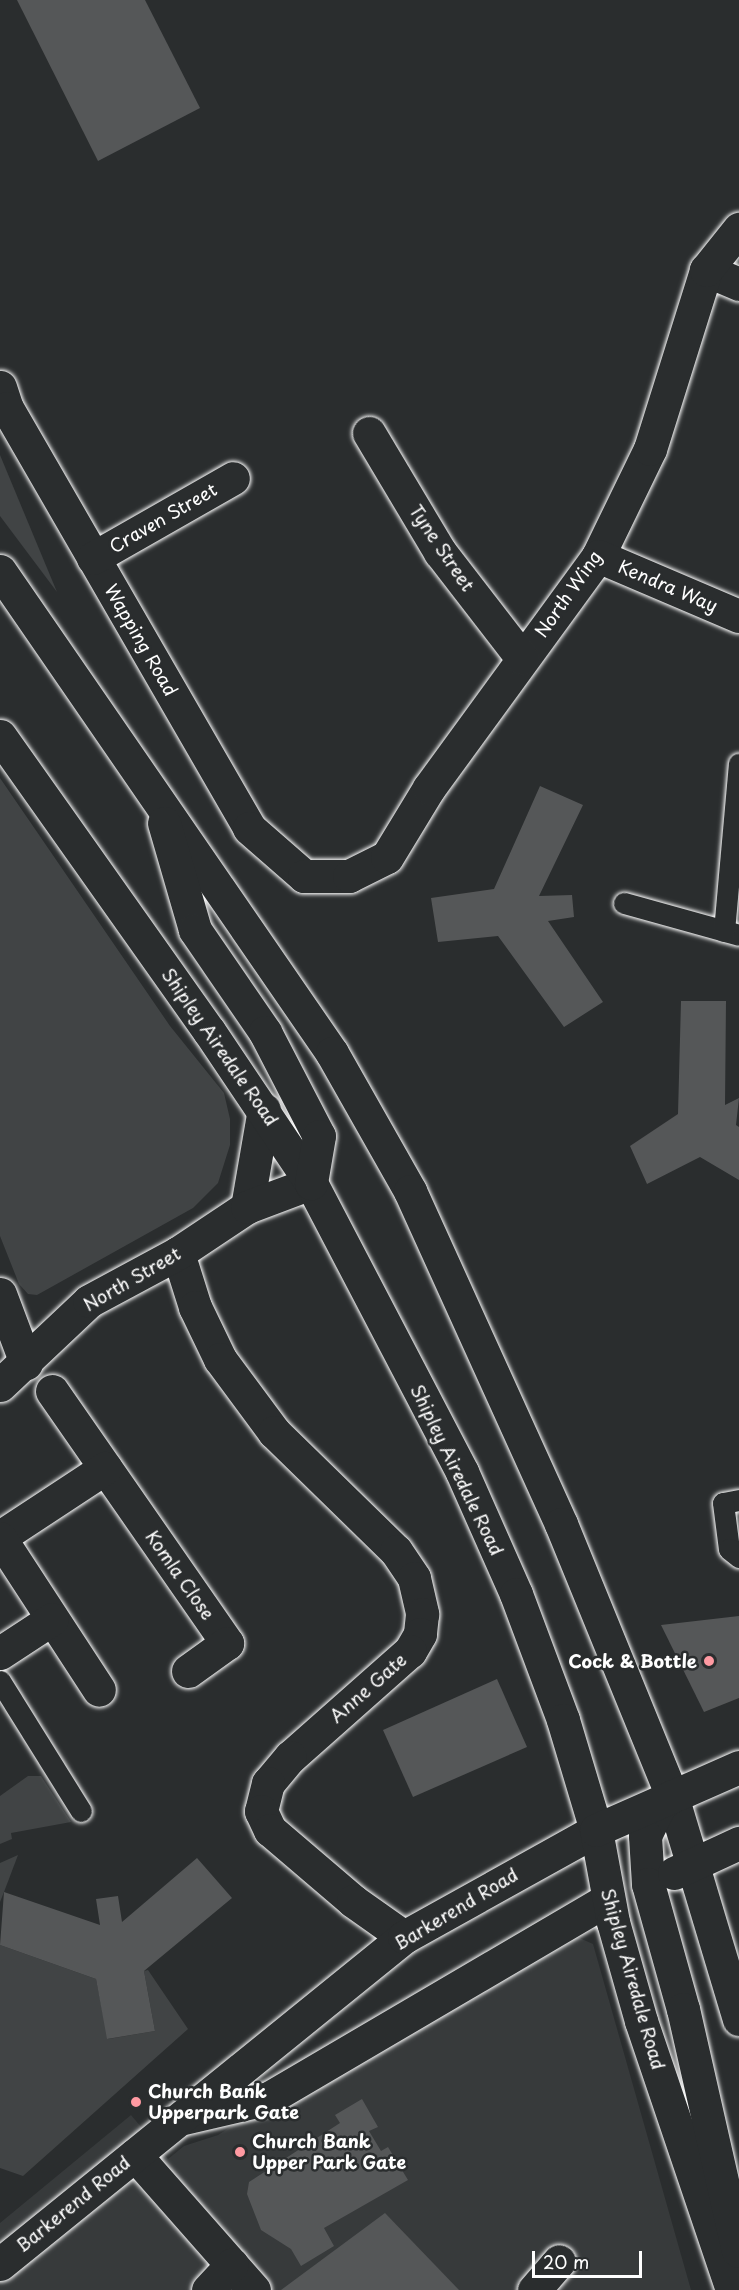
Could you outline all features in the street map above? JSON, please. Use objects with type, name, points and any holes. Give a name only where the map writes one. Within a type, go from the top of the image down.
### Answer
[{"type":"street","name":"North Wing","points":[[304,876],[349,876],[387,857],[429,788],[598,556],[650,449],[706,270],[739,229]]},
{"type":"street","points":[[706,270],[739,284]]},
{"type":"street","name":"Wapping Road","points":[[0,387],[7,408],[249,828],[304,876]]},
{"type":"street","name":"Tyne Street","points":[[369,433],[440,552],[522,658]]},
{"type":"street","name":"Craven Street","points":[[93,558],[233,478]]},
{"type":"street","name":"Kendra Way","points":[[598,556],[739,616]]},
{"type":"street","points":[[0,571],[332,1053],[410,1191],[561,1524],[672,1796],[739,2019]]},
{"type":"street","name":"Shipley Airedale Road","points":[[0,736],[264,1109],[311,1183],[462,1472],[511,1584],[563,1720],[596,1830],[608,1899],[641,2021],[732,2290]]},
{"type":"street","points":[[155,793],[195,930],[265,1032],[319,1136],[311,1183]]},
{"type":"street","points":[[247,1207],[264,1109]]},
{"type":"street","name":"North Street","points":[[0,1385],[13,1359],[88,1301],[178,1253],[247,1207],[311,1183]]},
{"type":"street","name":"Anne Gate","points":[[178,1253],[195,1307],[220,1359],[274,1432],[396,1551],[414,1578],[422,1614],[420,1634],[410,1651],[290,1757],[268,1783],[261,1810],[270,1830],[353,1901],[404,1937]]},
{"type":"street","points":[[0,1294],[13,1359]]},
{"type":"street","name":"Komla Close","points":[[52,1390],[227,1643],[188,1671]]},
{"type":"street","points":[[99,1690],[0,1538],[105,1468]]},
{"type":"street","points":[[0,1653],[52,1619]]},
{"type":"street","name":"Barkerend Road","points":[[0,2264],[404,1937],[596,1830],[739,1767]]},
{"type":"street","points":[[672,1796],[656,1812],[645,1836],[648,1884],[683,2009],[739,2258]]},
{"type":"street","name":"Barkerend Road","points":[[174,2121],[268,2097],[608,1899],[648,1884],[739,1843]]},
{"type":"street","points":[[135,2155],[254,2290]]},
{"type":"street","points":[[534,2290],[559,2261]]},
{"type":"street","points":[[208,2290],[232,2264]]},
{"type":"lane","points":[[624,903],[732,933],[739,764]]},
{"type":"lane","points":[[739,1500],[723,1503],[729,1549],[739,1557]]},
{"type":"lane","points":[[0,1681],[81,1810]]},
{"type":"shaded area","points":[[0,455],[57,592],[0,516]]},
{"type":"shaded area","points":[[0,778],[170,1026],[224,1093],[230,1119],[230,1145],[218,1183],[193,1208],[37,1295],[28,1294],[19,1284],[0,1236]]},
{"type":"shaded area","points":[[28,1776],[41,1776],[71,1822],[11,1833],[12,1839],[0,1844],[0,1796]]},
{"type":"shaded area","points":[[18,1855],[4,1892],[0,1902],[0,1863]]},
{"type":"shaded area","points":[[568,1933],[593,1944],[691,2290],[0,2290],[0,2223],[131,2115],[168,2159],[184,2146],[218,2135],[496,1960]]},
{"type":"shaded area","points":[[0,1945],[96,1979],[108,2039],[155,2031],[144,1971],[148,1970],[188,2029],[23,2176],[0,2168]]},
{"type":"building","points":[[17,0],[145,0],[200,108],[98,161]]},
{"type":"building","points":[[540,786],[583,805],[539,896],[572,895],[574,917],[548,921],[603,1002],[564,1027],[498,936],[438,942],[431,898],[494,889]]},
{"type":"building","points":[[681,1001],[726,1001],[725,1105],[739,1098],[736,1125],[739,1127],[739,1180],[700,1157],[647,1184],[630,1146],[678,1114]]},
{"type":"building","name":"Cock & Bottle","points":[[739,1616],[739,1698],[704,1712],[661,1625]]},
{"type":"building","points":[[497,1679],[527,1747],[413,1797],[383,1730]]},
{"type":"building","points":[[197,1858],[232,1898],[144,1971],[155,2031],[107,2039],[96,1979],[0,1945],[4,1892],[100,1925],[96,1899],[118,1896],[122,1922]]},
{"type":"building","points":[[362,2099],[378,2127],[369,2131],[381,2151],[388,2147],[408,2180],[324,2228],[334,2246],[301,2266],[291,2249],[261,2230],[247,2194],[249,2182],[340,2123],[335,2115]]},
{"type":"building","points":[[385,2213],[459,2290],[281,2290]]},
{"type":"place","name":"Cock & Bottle","points":[[709,1661]]},
{"type":"place","name":"Church Bank Upperpark Gate","points":[[136,2102]]},
{"type":"place","name":"Church Bank Upper Park Gate","points":[[240,2152]]}]
